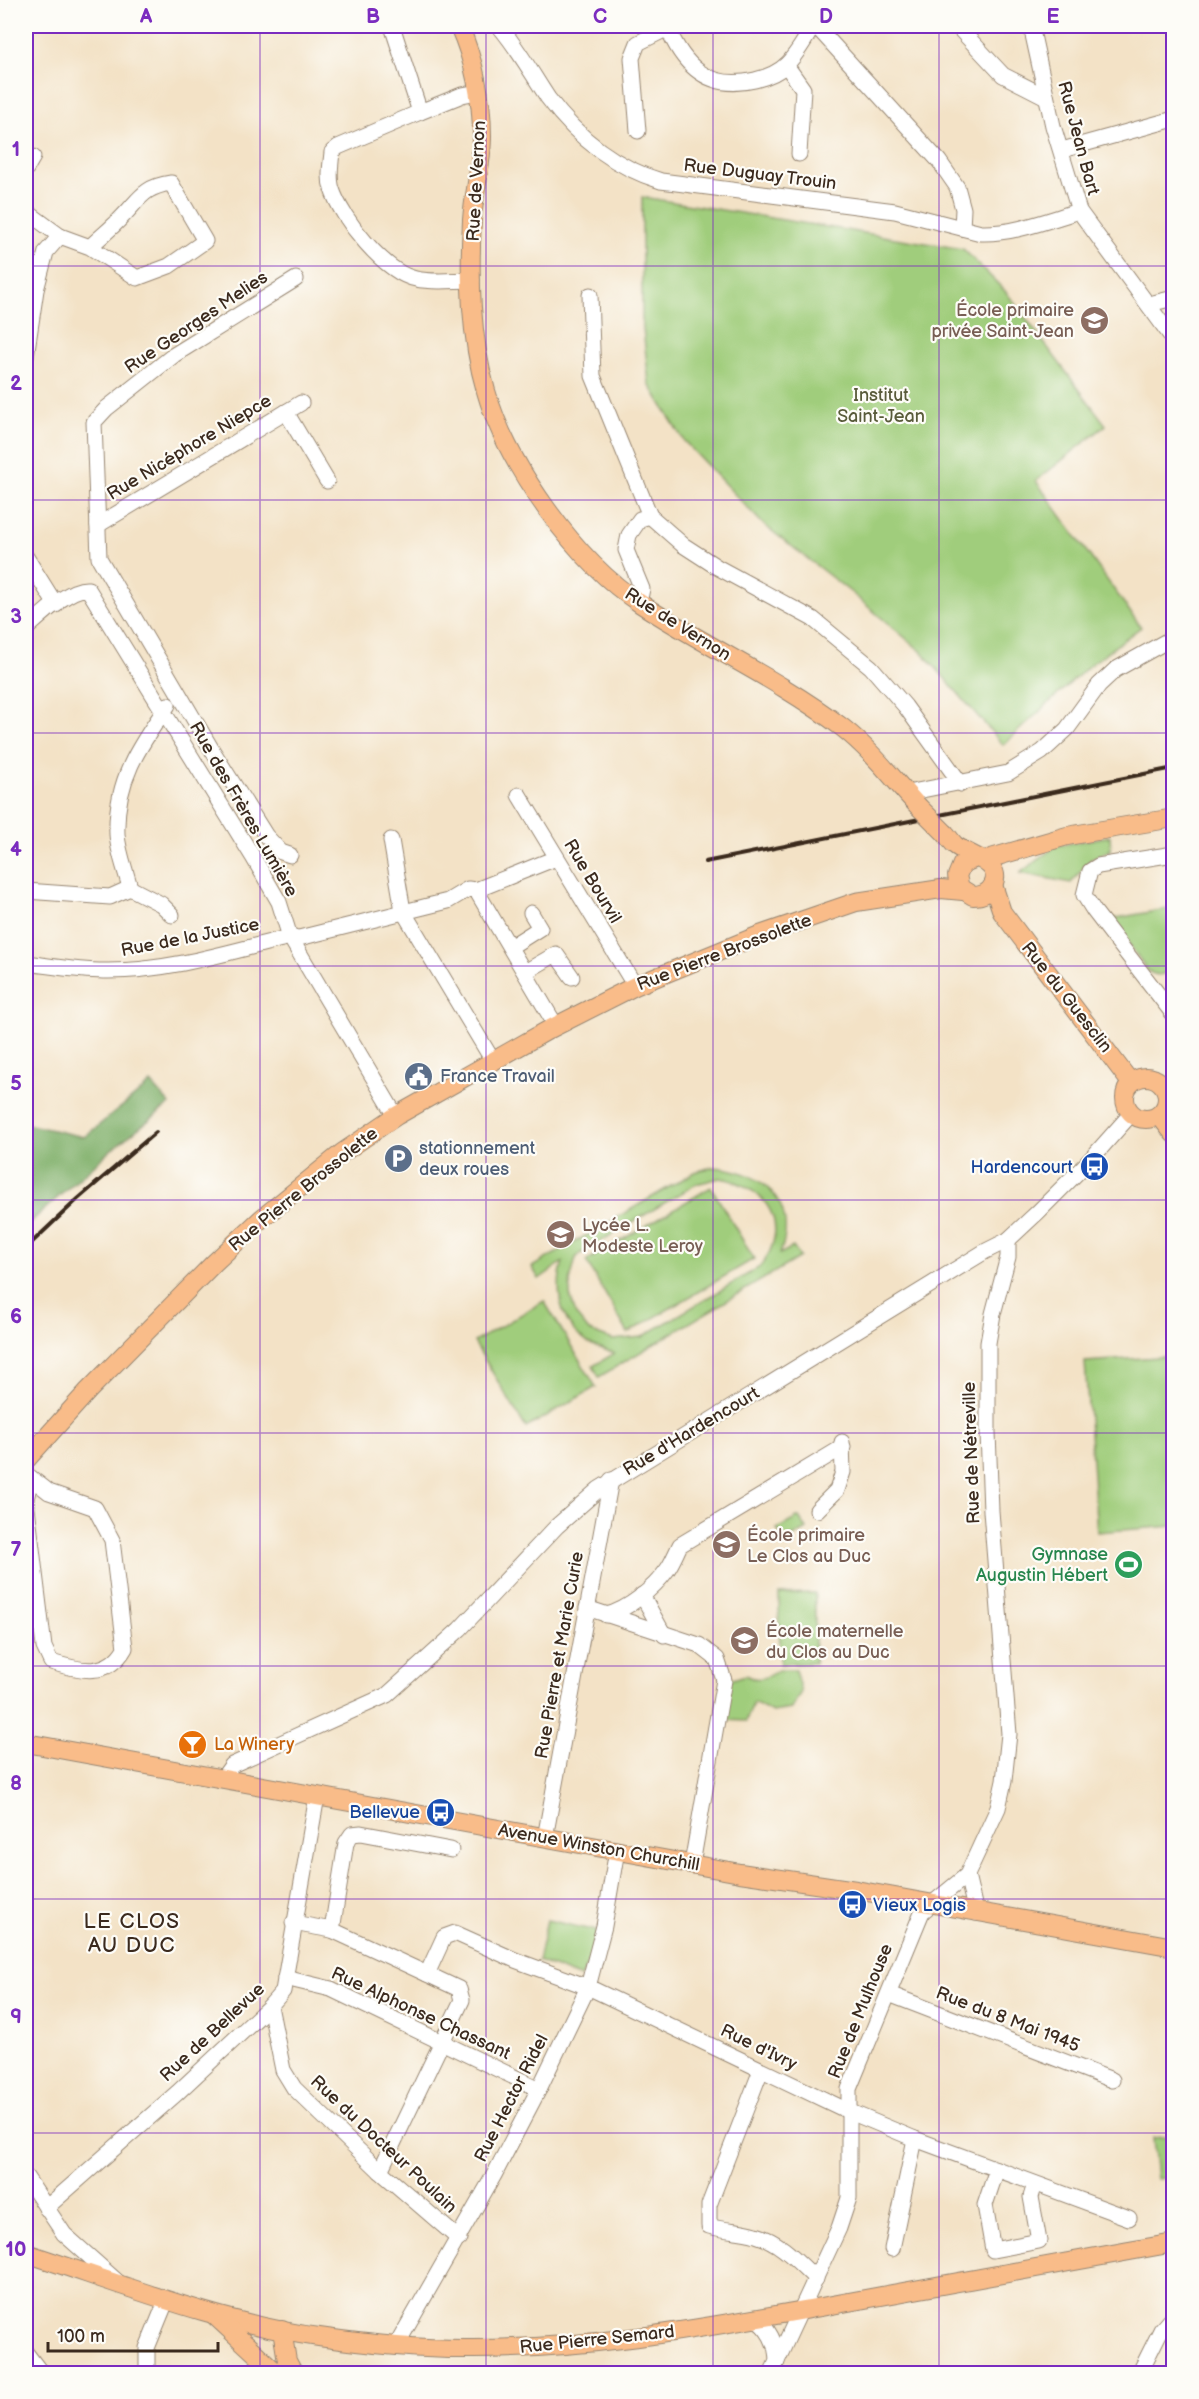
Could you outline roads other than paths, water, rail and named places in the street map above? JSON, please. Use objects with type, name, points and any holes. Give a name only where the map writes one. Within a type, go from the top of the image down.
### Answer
[{"type":"main road","name":"Rue de Vernon","points":[[459,26],[468,48],[478,92],[482,137],[472,219],[473,327],[486,392],[508,448],[541,501],[578,547],[615,584],[639,603],[797,697],[844,729],[886,769],[950,840],[980,859]]},
{"type":"main road","name":"Rue Pierre Brossolette","points":[[974,882],[966,861],[1067,837],[1173,818]]},
{"type":"main road","points":[[950,840],[974,882],[993,868],[980,859]]},
{"type":"main road","name":"Rue Pierre Brossolette","points":[[26,1460],[88,1391],[214,1263],[261,1219],[342,1153],[396,1116],[556,1026],[635,986],[757,936],[856,902],[974,882],[1029,847]]},
{"type":"main road","name":"Rue du Guesclin","points":[[974,882],[1002,912],[1131,1083]]},
{"type":"main road","points":[[1147,1077],[1168,1078],[1165,1107],[1159,1115],[1144,1119],[1131,1114],[1126,1093],[1131,1083],[1147,1077]]},
{"type":"main road","points":[[1159,1115],[1173,1134]]},
{"type":"main road","name":"Avenue Winston Churchill","points":[[26,1743],[545,1838],[1173,1947]]},
{"type":"main road","name":"Rue Pierre Semard","points":[[26,2253],[167,2299],[282,2330],[396,2346],[466,2349],[616,2340],[801,2310],[1173,2243]]},
{"type":"main road","points":[[211,2312],[278,2373]]},
{"type":"main road","points":[[282,2330],[287,2361],[294,2373]]},
{"type":"street","points":[[392,26],[420,112]]},
{"type":"street","name":"Rue Duguay Trouin","points":[[499,26],[550,99],[573,126],[602,154],[639,175],[661,181],[895,211],[981,233],[994,233],[1079,211]]},
{"type":"street","points":[[638,131],[632,58],[638,43],[667,27],[675,46],[708,78],[725,83],[743,82],[771,76],[786,65],[815,26],[939,161],[957,187],[963,209],[962,228]]},
{"type":"street","points":[[957,26],[1003,75],[1046,97]]},
{"type":"street","name":"Rue Jean Bart","points":[[1031,26],[1053,126],[1079,211],[1149,304],[1173,340]]},
{"type":"street","points":[[786,65],[803,90],[799,154]]},
{"type":"street","points":[[472,280],[415,279],[399,272],[359,237],[347,220],[332,190],[330,174],[332,152],[338,147],[462,95],[478,92]]},
{"type":"street","points":[[1062,150],[1173,120]]},
{"type":"street","points":[[26,211],[60,236],[90,247],[137,278],[169,266],[205,241],[171,183],[154,186],[138,198],[123,216],[90,247]]},
{"type":"street","points":[[26,356],[36,290],[46,252],[60,236]]},
{"type":"street","name":"Rue Georges Melies","points":[[290,855],[281,852],[266,836],[177,692],[99,558],[94,422],[107,408],[174,355],[296,279]]},
{"type":"street","points":[[590,295],[593,376],[650,516],[683,545],[738,579],[813,620],[871,667],[905,706],[961,784]]},
{"type":"street","points":[[1149,304],[1173,298]]},
{"type":"street","name":"Rue Nicéphore Niepce","points":[[98,525],[301,403]]},
{"type":"street","points":[[286,412],[327,481]]},
{"type":"street","points":[[639,603],[642,589],[626,550],[629,535],[640,519],[650,516]]},
{"type":"street","points":[[26,557],[56,605],[26,629]]},
{"type":"street","name":"Rue des Frères Lumière","points":[[56,605],[80,588],[87,589],[164,711],[279,902],[290,937],[396,1116]]},
{"type":"street","points":[[913,800],[961,784],[1008,773],[1042,752],[1067,729],[1099,685],[1115,670],[1173,637]]},
{"type":"street","points":[[172,915],[161,904],[130,888],[117,836],[121,786],[134,758],[177,692]]},
{"type":"street","name":"Rue Bourvil","points":[[519,795],[635,986]]},
{"type":"street","points":[[391,840],[404,910],[493,1061]]},
{"type":"street","points":[[1173,855],[1098,866],[1090,871],[1085,882],[1084,895],[1173,1015]]},
{"type":"street","name":"Rue de la Justice","points":[[26,963],[103,972],[142,969],[196,960],[290,937],[299,938],[404,910],[448,901],[468,890],[476,890],[556,858]]},
{"type":"street","points":[[26,891],[110,897],[130,888]]},
{"type":"street","points":[[476,890],[556,1026]]},
{"type":"street","points":[[510,947],[540,928],[531,913]]},
{"type":"street","points":[[525,972],[556,954],[572,977]]},
{"type":"street","name":"Rue d'Hardencourt","points":[[222,1779],[232,1766],[387,1695],[460,1629],[570,1514],[610,1480],[976,1256],[1008,1240],[1091,1159],[1131,1114]]},
{"type":"street","name":"Rue de Nétreville","points":[[931,1904],[967,1875],[999,1808],[1004,1781],[1009,1734],[991,1511],[988,1342],[1008,1257],[1008,1240]]},
{"type":"street","points":[[606,1615],[614,1613],[642,1595],[666,1571],[680,1545],[843,1444],[843,1472],[837,1490],[817,1510]]},
{"type":"street","points":[[28,1477],[49,1492],[95,1508],[112,1540],[125,1648],[113,1664],[94,1670],[69,1668],[51,1662],[44,1647],[26,1499],[28,1477]]},
{"type":"street","name":"Rue Pierre et Marie Curie","points":[[545,1838],[610,1480]]},
{"type":"street","points":[[642,1595],[664,1635]]},
{"type":"street","points":[[587,1608],[699,1645],[717,1659],[724,1680],[692,1864]]},
{"type":"street","points":[[248,1783],[257,1754]]},
{"type":"street","name":"Rue de Bellevue","points":[[46,2208],[169,2100],[270,2006],[283,1991],[293,1923],[317,1796]]},
{"type":"street","points":[[332,1930],[346,1844],[352,1834],[361,1833],[451,1850]]},
{"type":"street","name":"Rue Hector Ridel","points":[[396,2346],[459,2239],[539,2090],[588,1987],[604,1926],[617,1850]]},
{"type":"street","points":[[967,1875],[976,1913]]},
{"type":"street","name":"Rue de Mulhouse","points":[[774,2368],[839,2228],[849,2198],[849,2089],[915,1925],[922,1912],[931,1904]]},
{"type":"street","points":[[293,1923],[332,1930],[459,1989],[462,2000],[380,2170]]},
{"type":"street","name":"Rue d'Ivry","points":[[427,1974],[444,1937],[455,1933],[515,1960],[588,1987],[848,2111],[915,2139],[1129,2218]]},
{"type":"street","name":"Rue Alphonse Chassant","points":[[285,1978],[331,1989],[539,2090]]},
{"type":"street","name":"Rue du 8 Mai 1945","points":[[889,1994],[1113,2080]]},
{"type":"street","name":"Rue du Docteur Poulain","points":[[270,2006],[283,2070],[294,2088],[380,2170],[459,2239]]},
{"type":"street","points":[[761,2070],[709,2205],[709,2226],[768,2239],[816,2279]]},
{"type":"street","points":[[892,2249],[915,2139]]},
{"type":"street","points":[[997,2169],[985,2205],[993,2250],[1039,2241],[1031,2198],[1035,2184]]},
{"type":"street","points":[[26,2178],[64,2234],[119,2283]]},
{"type":"street","points":[[147,2373],[147,2348],[167,2299]]},
{"type":"street","points":[[1139,2373],[1161,2330],[1173,2315]]},
{"type":"street","points":[[753,2318],[768,2332],[777,2349],[774,2368]]},
{"type":"street","points":[[26,2353],[42,2373]]},
{"type":"railway","points":[[705,862],[1174,768]]},
{"type":"railway","points":[[26,1248],[78,1199],[156,1132]]},
{"type":"place","name":"École primaire privée Saint-Jean","points":[[1095,320]]},
{"type":"place","name":"France Travail","points":[[419,1076]]},
{"type":"place","name":"stationnement deux roues","points":[[398,1158]]},
{"type":"place","name":"Hardencourt","points":[[1094,1167]]},
{"type":"place","name":"Lycée L. Modeste Leroy","points":[[561,1235]]},
{"type":"place","name":"École primaire Le Clos au Duc","points":[[726,1545]]},
{"type":"place","name":"Gymnase Augustin Hébert","points":[[1129,1564]]},
{"type":"place","name":"École maternelle du Clos au Duc","points":[[745,1641]]},
{"type":"place","name":"La Winery","points":[[193,1744]]},
{"type":"place","name":"Bellevue","points":[[441,1812]]},
{"type":"place","name":"Vieux Logis","points":[[852,1905]]},
{"type":"district","name":"LE CLOS AU DUC","points":[[132,1933]]},
{"type":"park label","name":"Institut Saint-Jean","points":[[881,405]]}]
